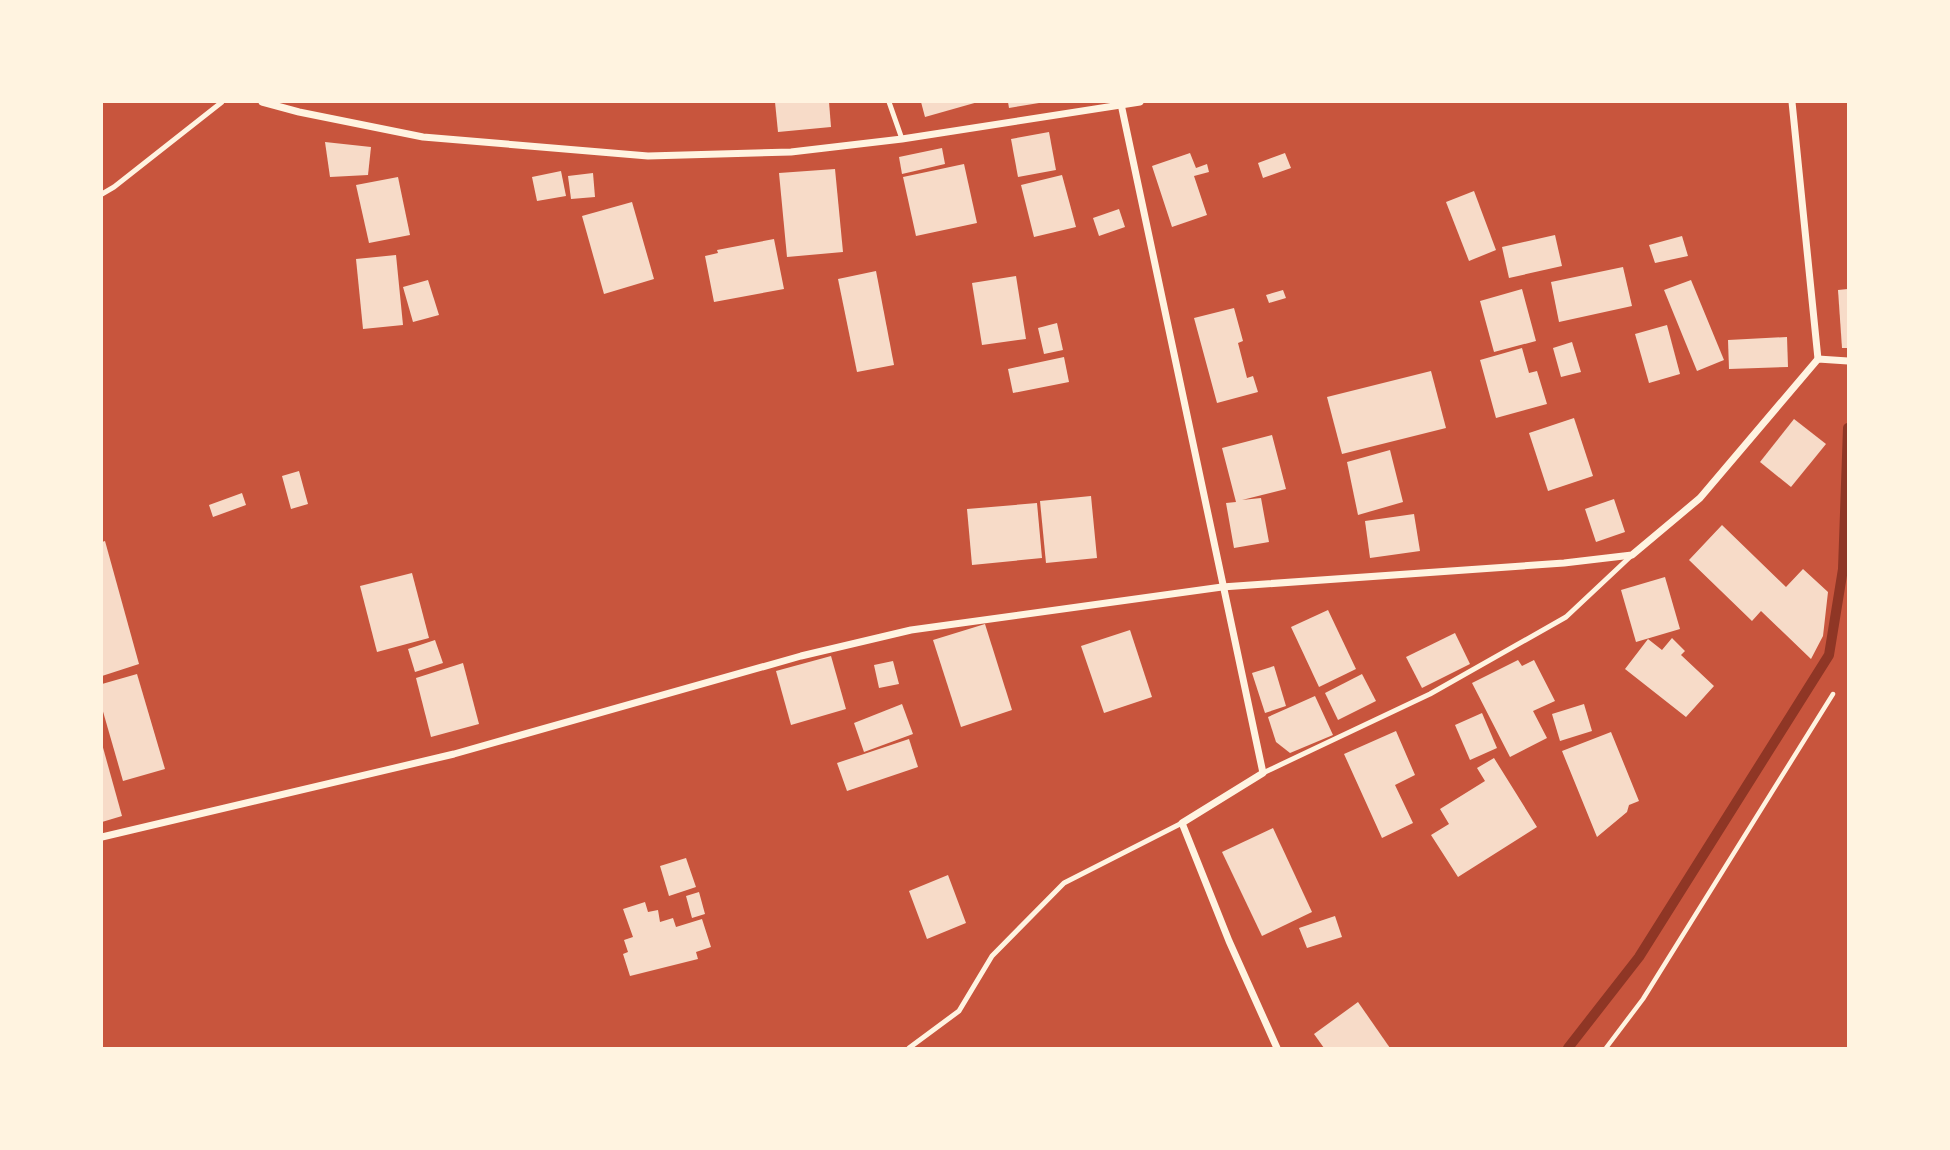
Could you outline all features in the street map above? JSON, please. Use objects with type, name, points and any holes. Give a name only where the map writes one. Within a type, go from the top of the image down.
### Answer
[{"type":"street","points":[[262,102],[423,137],[648,156],[791,152],[1140,102]]},
{"type":"street","points":[[102,837],[454,754],[801,656],[911,630],[1222,587],[1564,563],[1632,555],[1700,498],[1818,359],[1792,102]]},
{"type":"street","points":[[1121,104],[1263,774],[1182,823],[1228,942],[1277,1048]]},
{"type":"street","points":[[1818,359],[1849,361]]},
{"type":"lane","points":[[102,194],[222,102]]},
{"type":"lane","points":[[889,102],[902,138]]},
{"type":"lane","points":[[1263,774],[1430,694],[1566,617],[1632,555]]},
{"type":"lane","points":[[909,1048],[959,1011],[992,956],[1064,883],[1182,823]]},
{"type":"path","points":[[1606,1048],[1643,999],[1833,694]]},
{"type":"building","points":[[775,102],[829,102],[831,127],[778,132]]},
{"type":"building","points":[[921,102],[978,102],[925,117]]},
{"type":"building","points":[[1008,102],[1039,102],[1039,103],[1009,108]]},
{"type":"building","points":[[1049,132],[1056,170],[1018,177],[1011,139]]},
{"type":"building","points":[[325,142],[371,147],[368,175],[330,177]]},
{"type":"building","points":[[942,148],[945,164],[902,174],[899,157]]},
{"type":"building","points":[[1190,153],[1196,168],[1207,164],[1209,172],[1194,176],[1207,215],[1172,227],[1152,166]]},
{"type":"building","points":[[1285,153],[1291,168],[1263,178],[1258,163]]},
{"type":"building","points":[[964,164],[977,223],[916,236],[903,177]]},
{"type":"building","points":[[835,169],[843,252],[787,257],[779,173]]},
{"type":"building","points":[[561,171],[566,196],[537,201],[532,177]]},
{"type":"building","points":[[593,173],[595,197],[571,199],[568,176]]},
{"type":"building","points":[[1062,175],[1076,227],[1034,237],[1021,185]]},
{"type":"building","points":[[398,177],[410,235],[369,243],[356,185]]},
{"type":"building","points":[[1474,191],[1496,250],[1469,261],[1446,202]]},
{"type":"building","points":[[632,202],[654,279],[604,294],[582,216]]},
{"type":"building","points":[[1119,209],[1125,227],[1099,236],[1093,218]]},
{"type":"building","points":[[1555,235],[1562,266],[1509,278],[1502,247]]},
{"type":"building","points":[[1682,236],[1688,256],[1655,263],[1649,245]]},
{"type":"building","points":[[774,239],[784,289],[714,302],[705,256],[718,253],[717,250]]},
{"type":"building","points":[[396,255],[403,325],[363,329],[356,259]]},
{"type":"building","points":[[1623,267],[1632,306],[1559,322],[1551,282]]},
{"type":"building","points":[[876,271],[894,365],[857,372],[838,279]]},
{"type":"building","points":[[1016,276],[1026,339],[982,345],[972,283]]},
{"type":"building","points":[[428,280],[439,315],[413,322],[403,287]]},
{"type":"building","points":[[1691,280],[1724,360],[1697,371],[1664,290]]},
{"type":"building","points":[[1522,289],[1536,341],[1494,352],[1480,301]]},
{"type":"building","points":[[1848,289],[1848,348],[1842,348],[1838,290]]},
{"type":"building","points":[[1283,290],[1286,298],[1269,303],[1266,295]]},
{"type":"building","points":[[1234,308],[1243,341],[1238,343],[1247,378],[1253,376],[1258,392],[1217,403],[1194,318]]},
{"type":"building","points":[[1057,323],[1063,350],[1044,354],[1038,328]]},
{"type":"building","points":[[1667,325],[1680,374],[1649,383],[1635,334]]},
{"type":"building","points":[[1787,337],[1788,367],[1729,369],[1728,340]]},
{"type":"building","points":[[1572,342],[1581,372],[1561,377],[1553,348]]},
{"type":"building","points":[[1522,348],[1529,373],[1537,371],[1547,404],[1496,418],[1480,360]]},
{"type":"building","points":[[1064,357],[1069,382],[1013,393],[1008,369]]},
{"type":"building","points":[[1431,371],[1446,428],[1342,454],[1327,397]]},
{"type":"building","points":[[1574,418],[1593,476],[1548,491],[1529,433]]},
{"type":"building","points":[[1794,419],[1826,444],[1791,487],[1760,462]]},
{"type":"building","points":[[1272,435],[1286,489],[1242,500],[1261,498],[1269,542],[1234,548],[1226,503],[1236,502],[1222,448]]},
{"type":"building","points":[[1390,450],[1403,502],[1358,515],[1347,462]]},
{"type":"building","points":[[299,471],[308,504],[291,509],[282,476]]},
{"type":"building","points":[[242,493],[246,505],[213,517],[209,505]]},
{"type":"building","points":[[1091,496],[1097,558],[1046,563],[1040,501]]},
{"type":"building","points":[[1614,499],[1625,532],[1596,542],[1585,509]]},
{"type":"building","points":[[1037,503],[1042,558],[972,565],[967,509]]},
{"type":"building","points":[[1414,514],[1420,551],[1370,558],[1365,521]]},
{"type":"building","points":[[1722,525],[1786,587],[1803,569],[1828,592],[1823,636],[1811,659],[1761,611],[1752,621],[1689,560]]},
{"type":"building","points":[[105,541],[139,664],[102,676],[102,542]]},
{"type":"building","points":[[412,573],[429,638],[377,652],[360,586]]},
{"type":"building","points":[[1665,577],[1680,629],[1636,642],[1621,590]]},
{"type":"building","points":[[1328,610],[1356,669],[1319,687],[1291,627]]},
{"type":"building","points":[[985,624],[1012,710],[961,727],[933,640]]},
{"type":"building","points":[[1130,630],[1152,697],[1104,713],[1081,646]]},
{"type":"building","points":[[1455,633],[1470,664],[1422,688],[1406,657]]},
{"type":"building","points":[[1672,638],[1685,651],[1681,655],[1714,686],[1686,717],[1625,669],[1648,639],[1662,650]]},
{"type":"building","points":[[435,640],[443,663],[415,672],[408,649]]},
{"type":"building","points":[[831,656],[846,709],[791,725],[776,671]]},
{"type":"building","points":[[1518,660],[1522,666],[1534,660],[1555,701],[1533,711],[1547,738],[1510,757],[1472,683]]},
{"type":"building","points":[[893,661],[899,684],[879,688],[874,665]]},
{"type":"building","points":[[463,663],[479,724],[431,737],[416,678]]},
{"type":"building","points":[[1274,666],[1286,706],[1265,713],[1252,673]]},
{"type":"building","points":[[137,674],[165,769],[123,781],[102,708],[102,684]]},
{"type":"building","points":[[1362,674],[1376,701],[1338,720],[1325,693]]},
{"type":"building","points":[[1315,696],[1333,735],[1290,753],[1276,742],[1268,717]]},
{"type":"building","points":[[902,704],[913,734],[864,752],[854,723]]},
{"type":"building","points":[[1584,704],[1592,731],[1560,741],[1552,714]]},
{"type":"building","points":[[1482,713],[1497,748],[1470,760],[1455,725]]},
{"type":"building","points":[[1396,731],[1415,775],[1395,785],[1413,823],[1382,838],[1344,754]]},
{"type":"building","points":[[1611,732],[1639,801],[1629,805],[1627,812],[1597,837],[1562,751]]},
{"type":"building","points":[[909,739],[918,767],[847,791],[837,763]]},
{"type":"building","points":[[102,744],[122,816],[102,822]]},
{"type":"building","points":[[1494,758],[1537,827],[1458,877],[1431,835],[1449,824],[1440,809],[1485,781],[1477,768]]},
{"type":"building","points":[[1273,828],[1312,912],[1262,936],[1222,852]]},
{"type":"building","points":[[686,858],[696,887],[669,896],[660,866]]},
{"type":"building","points":[[948,875],[966,923],[927,939],[909,891]]},
{"type":"building","points":[[699,892],[705,914],[692,918],[686,896]]},
{"type":"building","points":[[645,902],[648,912],[658,910],[660,922],[673,918],[676,927],[702,919],[711,947],[696,952],[698,959],[630,976],[623,954],[628,952],[624,940],[633,937],[623,909]]},
{"type":"building","points":[[1335,916],[1342,937],[1307,948],[1299,928]]},
{"type":"building","points":[[1358,1002],[1390,1048],[1324,1048],[1314,1034]]},
{"type":"waterway","points":[[1568,1048],[1639,957],[1829,655],[1843,569],[1848,428]]}]
